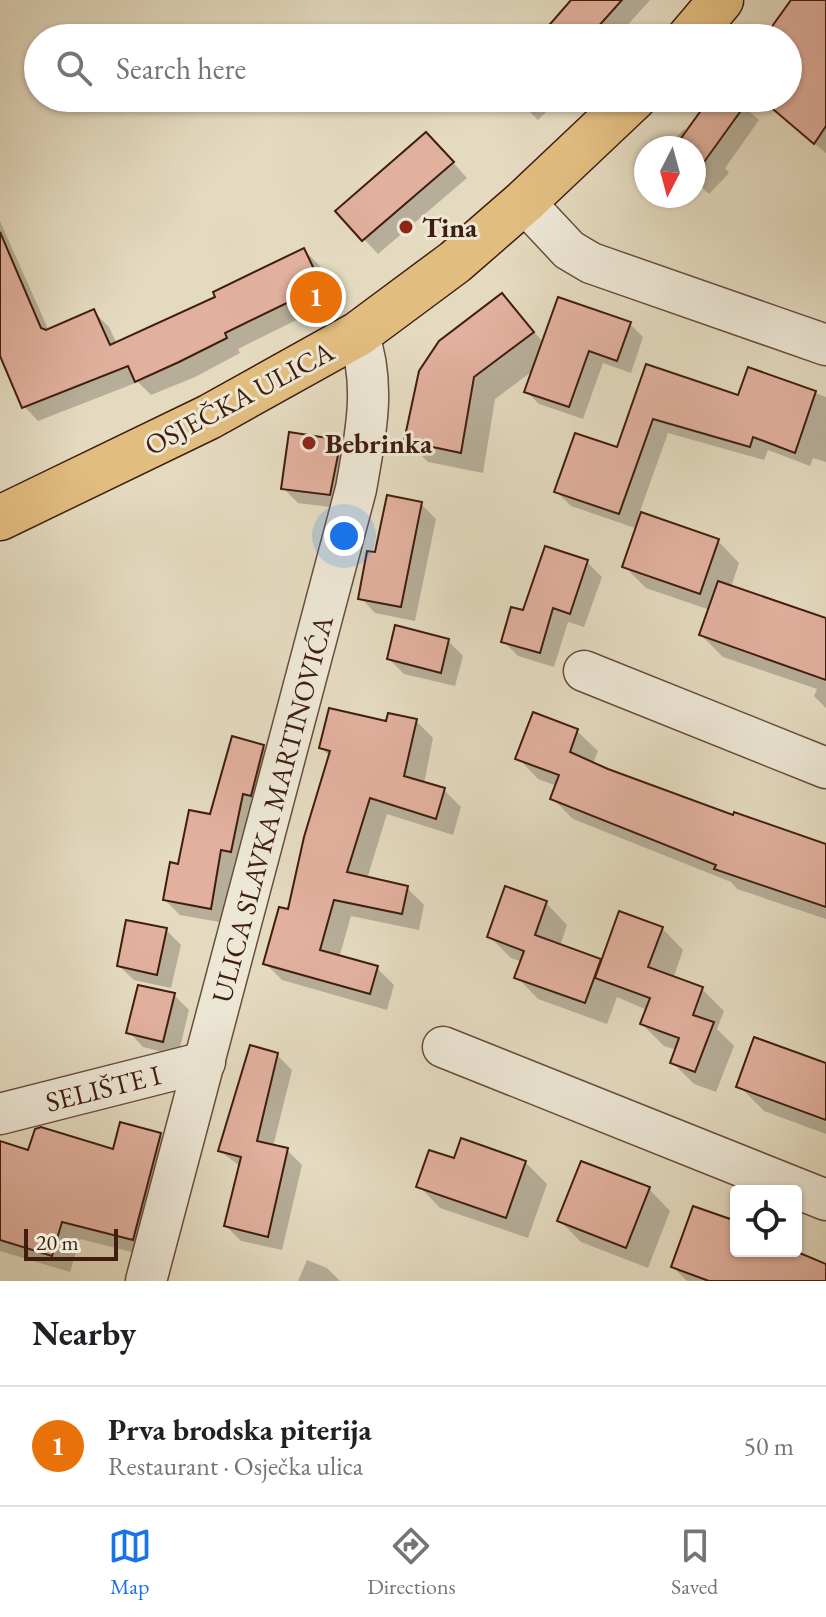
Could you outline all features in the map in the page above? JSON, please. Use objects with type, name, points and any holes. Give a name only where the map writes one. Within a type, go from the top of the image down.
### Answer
[{"type":"main road","points":[[701,24],[721,0]]},
{"type":"main road","name":"OSJEČKA ULICA","points":[[3,509],[284,378],[358,334],[455,262],[619,112]]},
{"type":"street","points":[[524,202],[569,250],[591,263],[826,345]]},
{"type":"street","name":"ULICA SLAVKA MARTINOVIĆA","points":[[146,1281],[356,489],[369,408],[366,355],[358,334]]},
{"type":"street","points":[[584,671],[826,768]]},
{"type":"street","points":[[443,1047],[826,1200]]},
{"type":"street","name":"SELIŠTE I","points":[[0,1114],[205,1062]]},
{"type":"building","points":[[571,0],[622,0],[601,24],[550,24]]},
{"type":"building","points":[[791,0],[826,0],[826,126],[814,144],[776,112],[802,112],[802,24],[774,24]]},
{"type":"building","points":[[700,112],[740,112],[706,159],[706,136],[683,136]]},
{"type":"building","points":[[426,132],[454,162],[362,241],[335,211]]},
{"type":"building","points":[[0,232],[41,328],[46,330],[94,309],[110,345],[215,297],[213,292],[304,248],[322,286],[225,333],[227,338],[135,382],[128,366],[22,408],[0,356]]},
{"type":"building","points":[[502,293],[534,332],[474,377],[461,453],[404,441],[419,371],[439,341]]},
{"type":"building","points":[[558,297],[631,322],[617,361],[589,351],[569,407],[524,392]]},
{"type":"building","points":[[646,364],[738,395],[748,367],[816,391],[795,453],[753,437],[750,447],[653,419],[619,514],[554,492],[575,433],[617,447]]},
{"type":"building","points":[[289,432],[341,440],[330,495],[281,489]]},
{"type":"building","points":[[387,495],[422,502],[401,607],[358,599],[367,551],[375,552]]},
{"type":"building","points":[[641,512],[719,539],[700,594],[622,567]]},
{"type":"building","points":[[545,546],[588,560],[570,614],[553,608],[540,653],[501,642],[511,607],[523,610]]},
{"type":"building","points":[[718,581],[826,618],[826,680],[699,635]]},
{"type":"building","points":[[395,625],[449,639],[441,673],[387,659]]},
{"type":"building","points":[[329,708],[386,721],[388,713],[417,719],[404,776],[445,788],[436,819],[370,798],[347,872],[408,886],[402,914],[334,900],[320,950],[378,966],[370,994],[263,964],[279,907],[288,909],[304,837],[330,751],[319,748]]},
{"type":"building","points":[[533,712],[578,729],[570,752],[733,815],[734,812],[826,844],[826,907],[714,869],[716,865],[550,799],[559,775],[515,759]]},
{"type":"building","points":[[232,736],[264,745],[251,796],[243,794],[231,852],[221,850],[211,909],[163,900],[170,862],[178,864],[189,810],[210,814]]},
{"type":"building","points":[[505,886],[547,901],[535,935],[601,959],[585,1003],[514,978],[524,951],[487,937]]},
{"type":"building","points":[[619,911],[663,927],[648,967],[703,987],[693,1015],[714,1022],[695,1072],[670,1063],[679,1038],[640,1024],[650,998],[595,978]]},
{"type":"building","points":[[126,920],[167,928],[157,975],[117,966]]},
{"type":"building","points":[[138,985],[175,993],[163,1042],[126,1033]]},
{"type":"building","points":[[754,1037],[826,1063],[826,1120],[736,1087]]},
{"type":"building","points":[[250,1045],[278,1053],[257,1141],[288,1148],[268,1237],[224,1226],[241,1157],[218,1151]]},
{"type":"building","points":[[120,1122],[161,1133],[133,1240],[62,1222],[52,1256],[0,1240],[0,1141],[28,1150],[35,1129],[41,1127],[113,1149]]},
{"type":"building","points":[[461,1138],[526,1161],[506,1218],[416,1187],[429,1150],[454,1158]]},
{"type":"building","points":[[581,1161],[650,1187],[626,1248],[557,1221]]},
{"type":"building","points":[[693,1206],[730,1219],[730,1257],[802,1257],[802,1254],[826,1264],[826,1281],[709,1281],[671,1267]]},
{"type":"place","name":"Tina","points":[[406,227]]},
{"type":"place","name":"Prva brodska piterija","points":[[316,297]]},
{"type":"place","name":"Bebrinka","points":[[309,443]]}]
